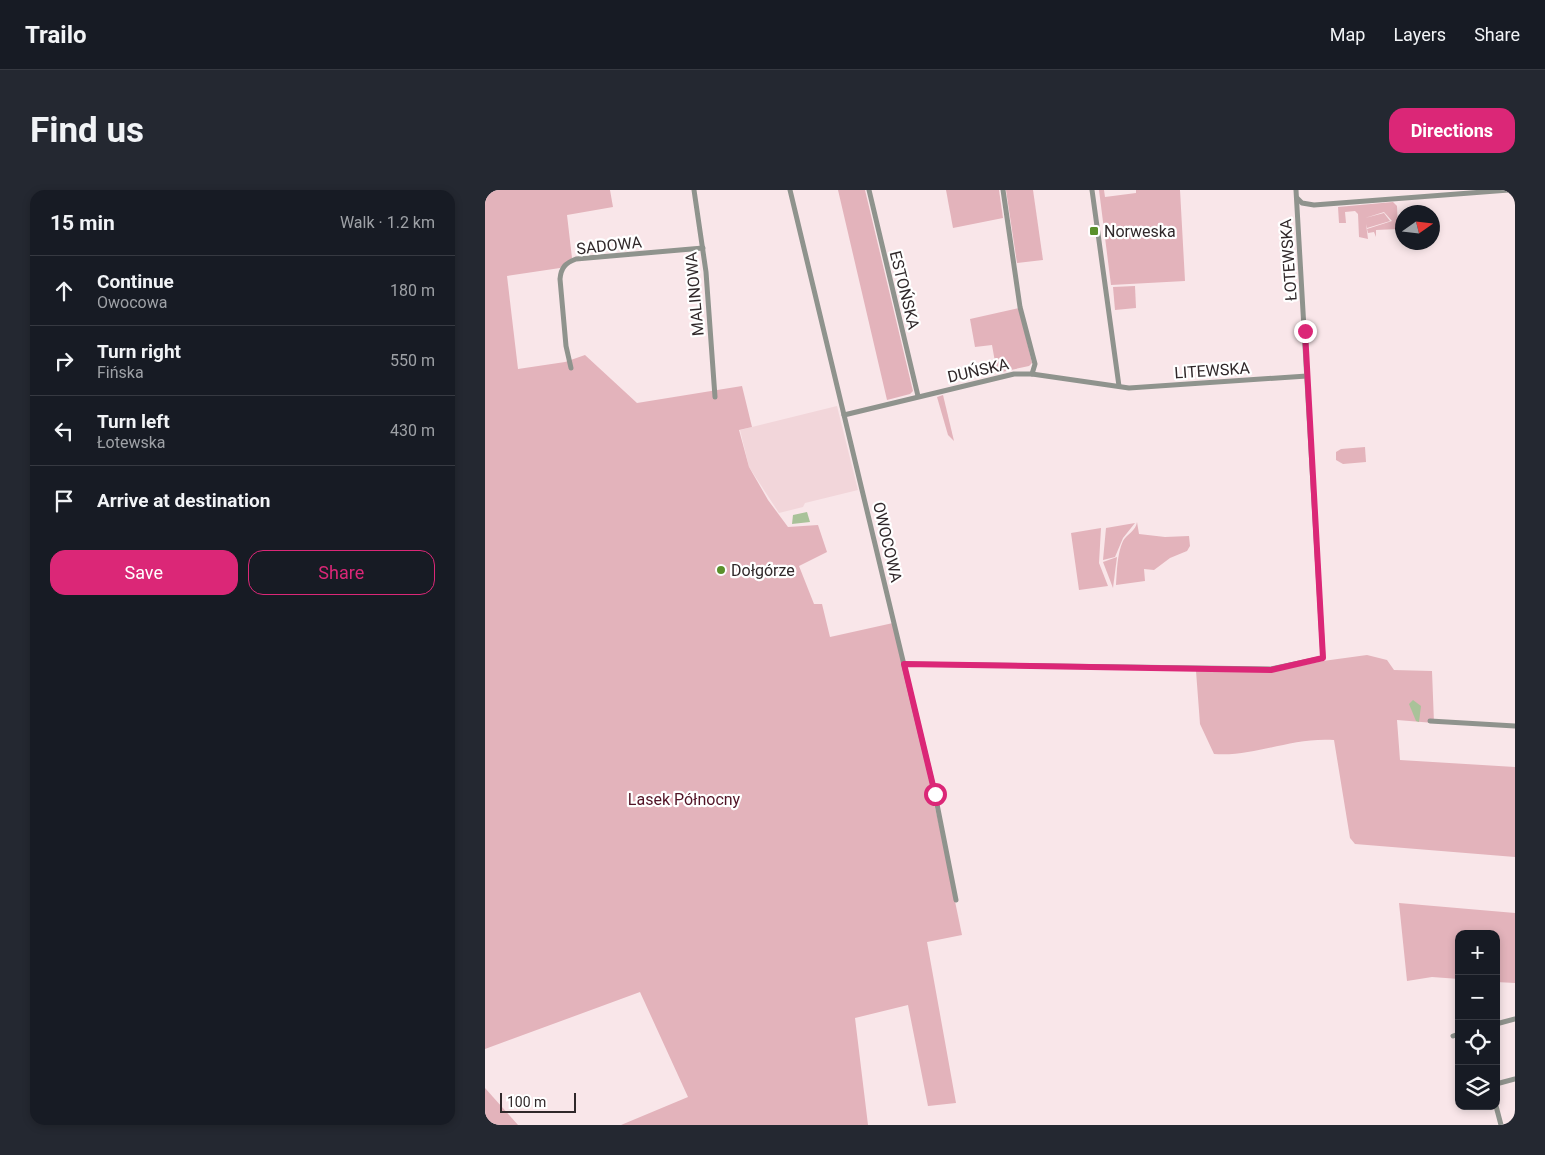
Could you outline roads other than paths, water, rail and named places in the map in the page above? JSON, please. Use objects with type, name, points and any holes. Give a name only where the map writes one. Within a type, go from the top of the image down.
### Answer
[{"type":"street","name":"MALINOWA","points":[[694,190],[703,248],[715,397]]},
{"type":"street","name":"OWOCOWA","points":[[790,190],[935,794],[956,900]]},
{"type":"street","name":"ESTOŃSKA","points":[[869,190],[918,396]]},
{"type":"street","points":[[1003,190],[1020,308],[1035,364],[1032,374]]},
{"type":"street","points":[[1092,190],[1119,386]]},
{"type":"street","name":"ŁOTEWSKA","points":[[904,664],[1271,670],[1323,658],[1296,190]]},
{"type":"street","points":[[1296,198],[1302,203],[1314,205],[1509,190]]},
{"type":"street","name":"SADOWA","points":[[571,368],[566,346],[560,279],[561,270],[565,266],[576,259],[703,248]]},
{"type":"street","name":"DUŃSKA","points":[[844,415],[1010,374],[1032,374],[1119,386]]},
{"type":"street","name":"LITEWSKA","points":[[1119,386],[1129,388],[1307,376]]},
{"type":"street","points":[[1430,721],[1515,726]]},
{"type":"street","points":[[1500,1023],[1515,1019]]},
{"type":"street","points":[[1500,1083],[1515,1079]]},
{"type":"street","points":[[1496,1110],[1501,1125]]},
{"type":"place","name":"Norweska","points":[[1094,231]]},
{"type":"place","name":"Dołgórze","points":[[721,570]]},
{"type":"park label","name":"Lasek Północny","points":[[684,799]]}]
